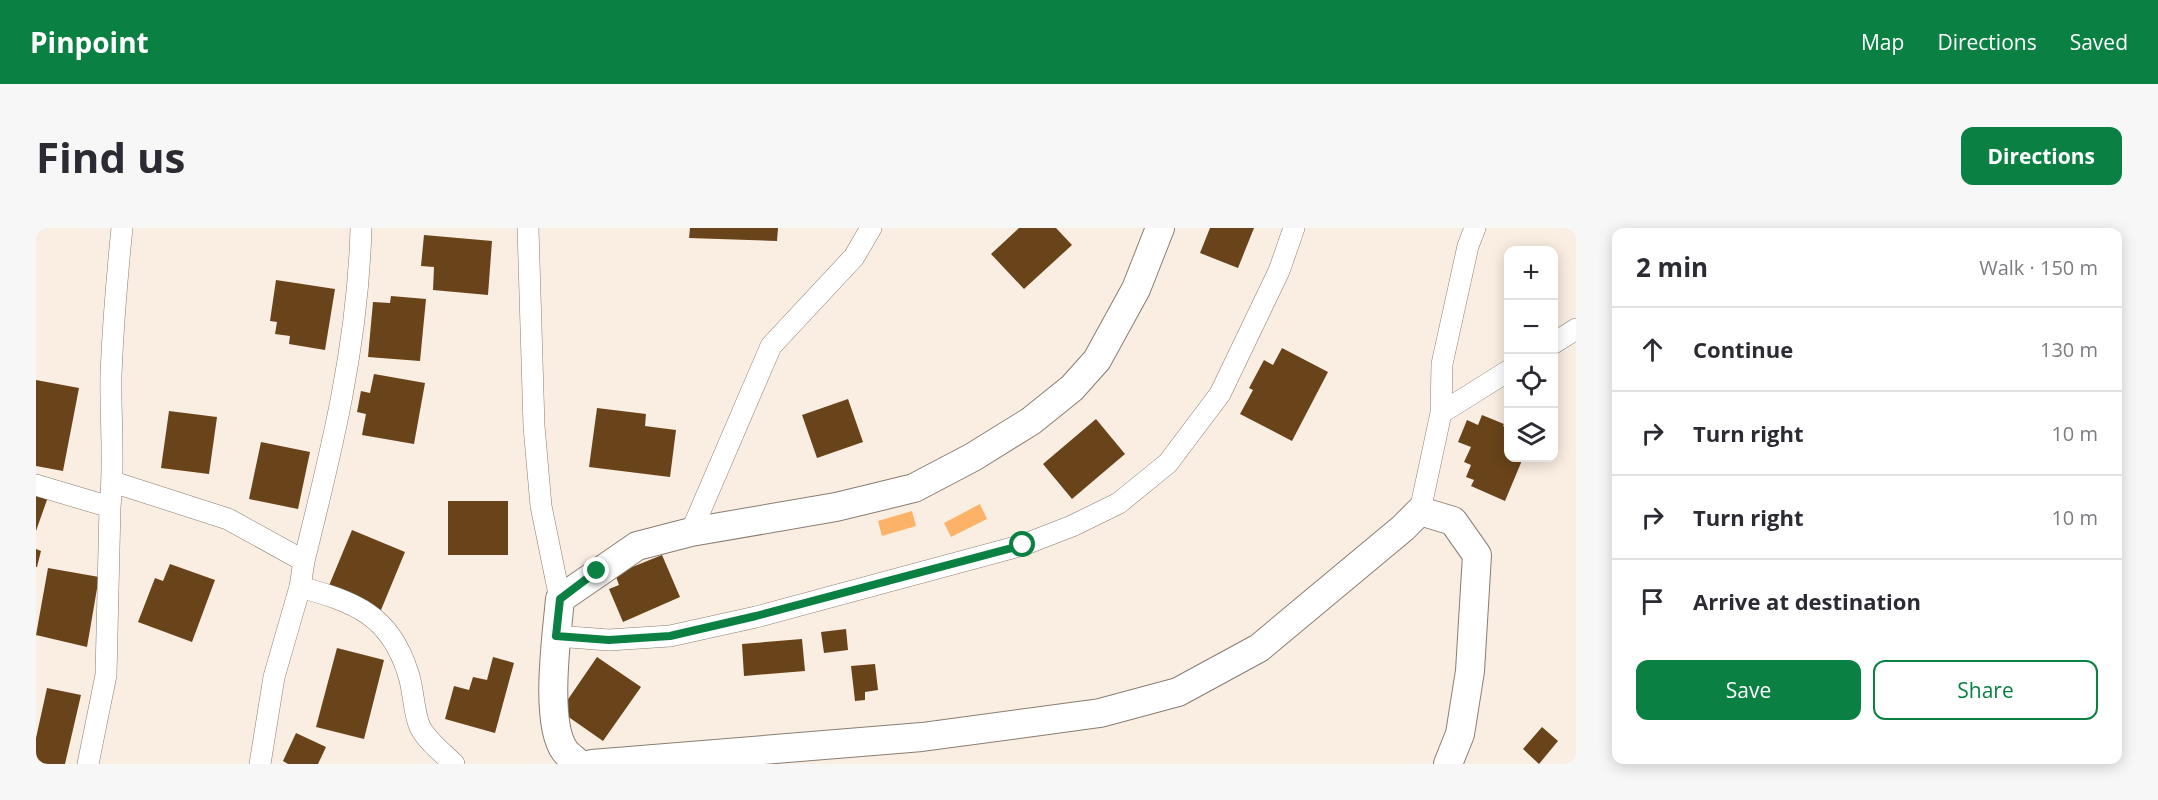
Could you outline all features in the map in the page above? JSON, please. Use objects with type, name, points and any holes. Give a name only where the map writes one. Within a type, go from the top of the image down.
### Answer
[{"type":"street","points":[[88,764],[106,675],[110,507],[113,482],[111,375],[115,290],[122,228]]},
{"type":"street","points":[[260,764],[274,677],[300,587],[304,561],[341,412],[359,286],[361,228]]},
{"type":"street","points":[[528,228],[534,426],[541,506],[560,599],[554,694],[557,725],[564,750],[579,764]]},
{"type":"street","points":[[691,532],[746,410],[771,346],[854,257],[871,228]]},
{"type":"street","points":[[560,599],[637,546],[691,532],[836,507],[914,488],[973,457],[1031,421],[1072,388],[1097,360],[1136,289],[1160,228]]},
{"type":"street","points":[[556,636],[609,640],[670,636],[745,619],[1023,545],[1072,526],[1119,503],[1168,463],[1220,394],[1279,271],[1294,228]]},
{"type":"street","points":[[592,764],[922,737],[1100,713],[1178,692],[1259,648],[1420,511],[1441,413],[1442,364],[1474,228]]},
{"type":"street","points":[[1558,340],[1576,329]]},
{"type":"street","points":[[1441,413],[1504,374]]},
{"type":"street","points":[[113,482],[228,519],[304,561]]},
{"type":"street","points":[[36,485],[110,507]]},
{"type":"street","points":[[1420,511],[1453,522],[1476,555],[1470,671],[1460,734],[1448,764]]},
{"type":"street","points":[[300,587],[354,603],[376,618],[396,640],[408,673],[420,726],[435,746],[454,764]]},
{"type":"shaded area","points":[[980,504],[987,519],[951,537],[944,523]]},
{"type":"shaded area","points":[[912,511],[916,526],[882,536],[878,521]]},
{"type":"building","points":[[690,228],[778,228],[777,241],[689,238]]},
{"type":"building","points":[[1019,228],[1056,228],[1072,245],[1024,289],[991,254]]},
{"type":"building","points":[[1210,228],[1254,228],[1238,268],[1200,253]]},
{"type":"building","points":[[424,235],[492,241],[488,295],[433,290],[434,267],[421,266]]},
{"type":"building","points":[[276,280],[335,289],[325,350],[289,344],[290,336],[275,334],[277,322],[270,321]]},
{"type":"building","points":[[391,296],[426,299],[420,361],[368,357],[373,302],[390,303]]},
{"type":"building","points":[[1282,348],[1328,372],[1292,441],[1240,414],[1253,390],[1249,388],[1264,360],[1273,365]]},
{"type":"building","points":[[374,374],[425,383],[414,444],[362,435],[366,414],[357,412],[361,391],[370,393]]},
{"type":"building","points":[[36,380],[79,388],[63,471],[36,466]]},
{"type":"building","points":[[848,399],[863,442],[817,458],[802,415]]},
{"type":"building","points":[[597,408],[646,414],[645,426],[676,430],[670,477],[589,467]]},
{"type":"building","points":[[169,411],[217,417],[209,474],[161,468]]},
{"type":"building","points":[[1482,415],[1504,424],[1504,462],[1521,462],[1505,501],[1471,486],[1474,480],[1466,477],[1471,465],[1464,462],[1471,447],[1458,442],[1467,420],[1478,425]]},
{"type":"building","points":[[1096,419],[1125,454],[1072,499],[1043,464]]},
{"type":"building","points":[[261,442],[310,452],[298,509],[249,499]]},
{"type":"building","points":[[36,493],[48,497],[36,531]]},
{"type":"building","points":[[448,501],[508,501],[508,555],[448,555]]},
{"type":"building","points":[[352,530],[405,552],[381,610],[328,588]]},
{"type":"building","points":[[36,549],[41,551],[37,567],[36,567]]},
{"type":"building","points":[[662,555],[680,597],[623,622],[609,589],[619,585],[615,574]]},
{"type":"building","points":[[170,564],[215,580],[192,642],[138,622],[155,578],[163,581]]},
{"type":"building","points":[[48,568],[99,577],[87,647],[36,635]]},
{"type":"building","points":[[846,629],[848,650],[824,653],[821,632]]},
{"type":"building","points":[[802,639],[805,671],[744,676],[742,644]]},
{"type":"building","points":[[337,648],[384,660],[364,739],[316,727]]},
{"type":"building","points":[[493,657],[514,663],[495,733],[445,719],[454,686],[469,690],[473,677],[487,680]]},
{"type":"building","points":[[597,657],[641,687],[603,741],[560,711]]},
{"type":"building","points":[[875,664],[878,690],[865,692],[865,700],[855,701],[851,666]]},
{"type":"building","points":[[47,688],[81,695],[65,764],[36,764],[36,738]]},
{"type":"building","points":[[1542,727],[1558,741],[1539,764],[1523,749]]},
{"type":"building","points":[[296,733],[326,747],[318,764],[288,764],[283,761]]},
{"type":"route","points":[[597,571],[560,599],[556,636],[609,640],[670,636],[756,616],[1023,545]]}]
